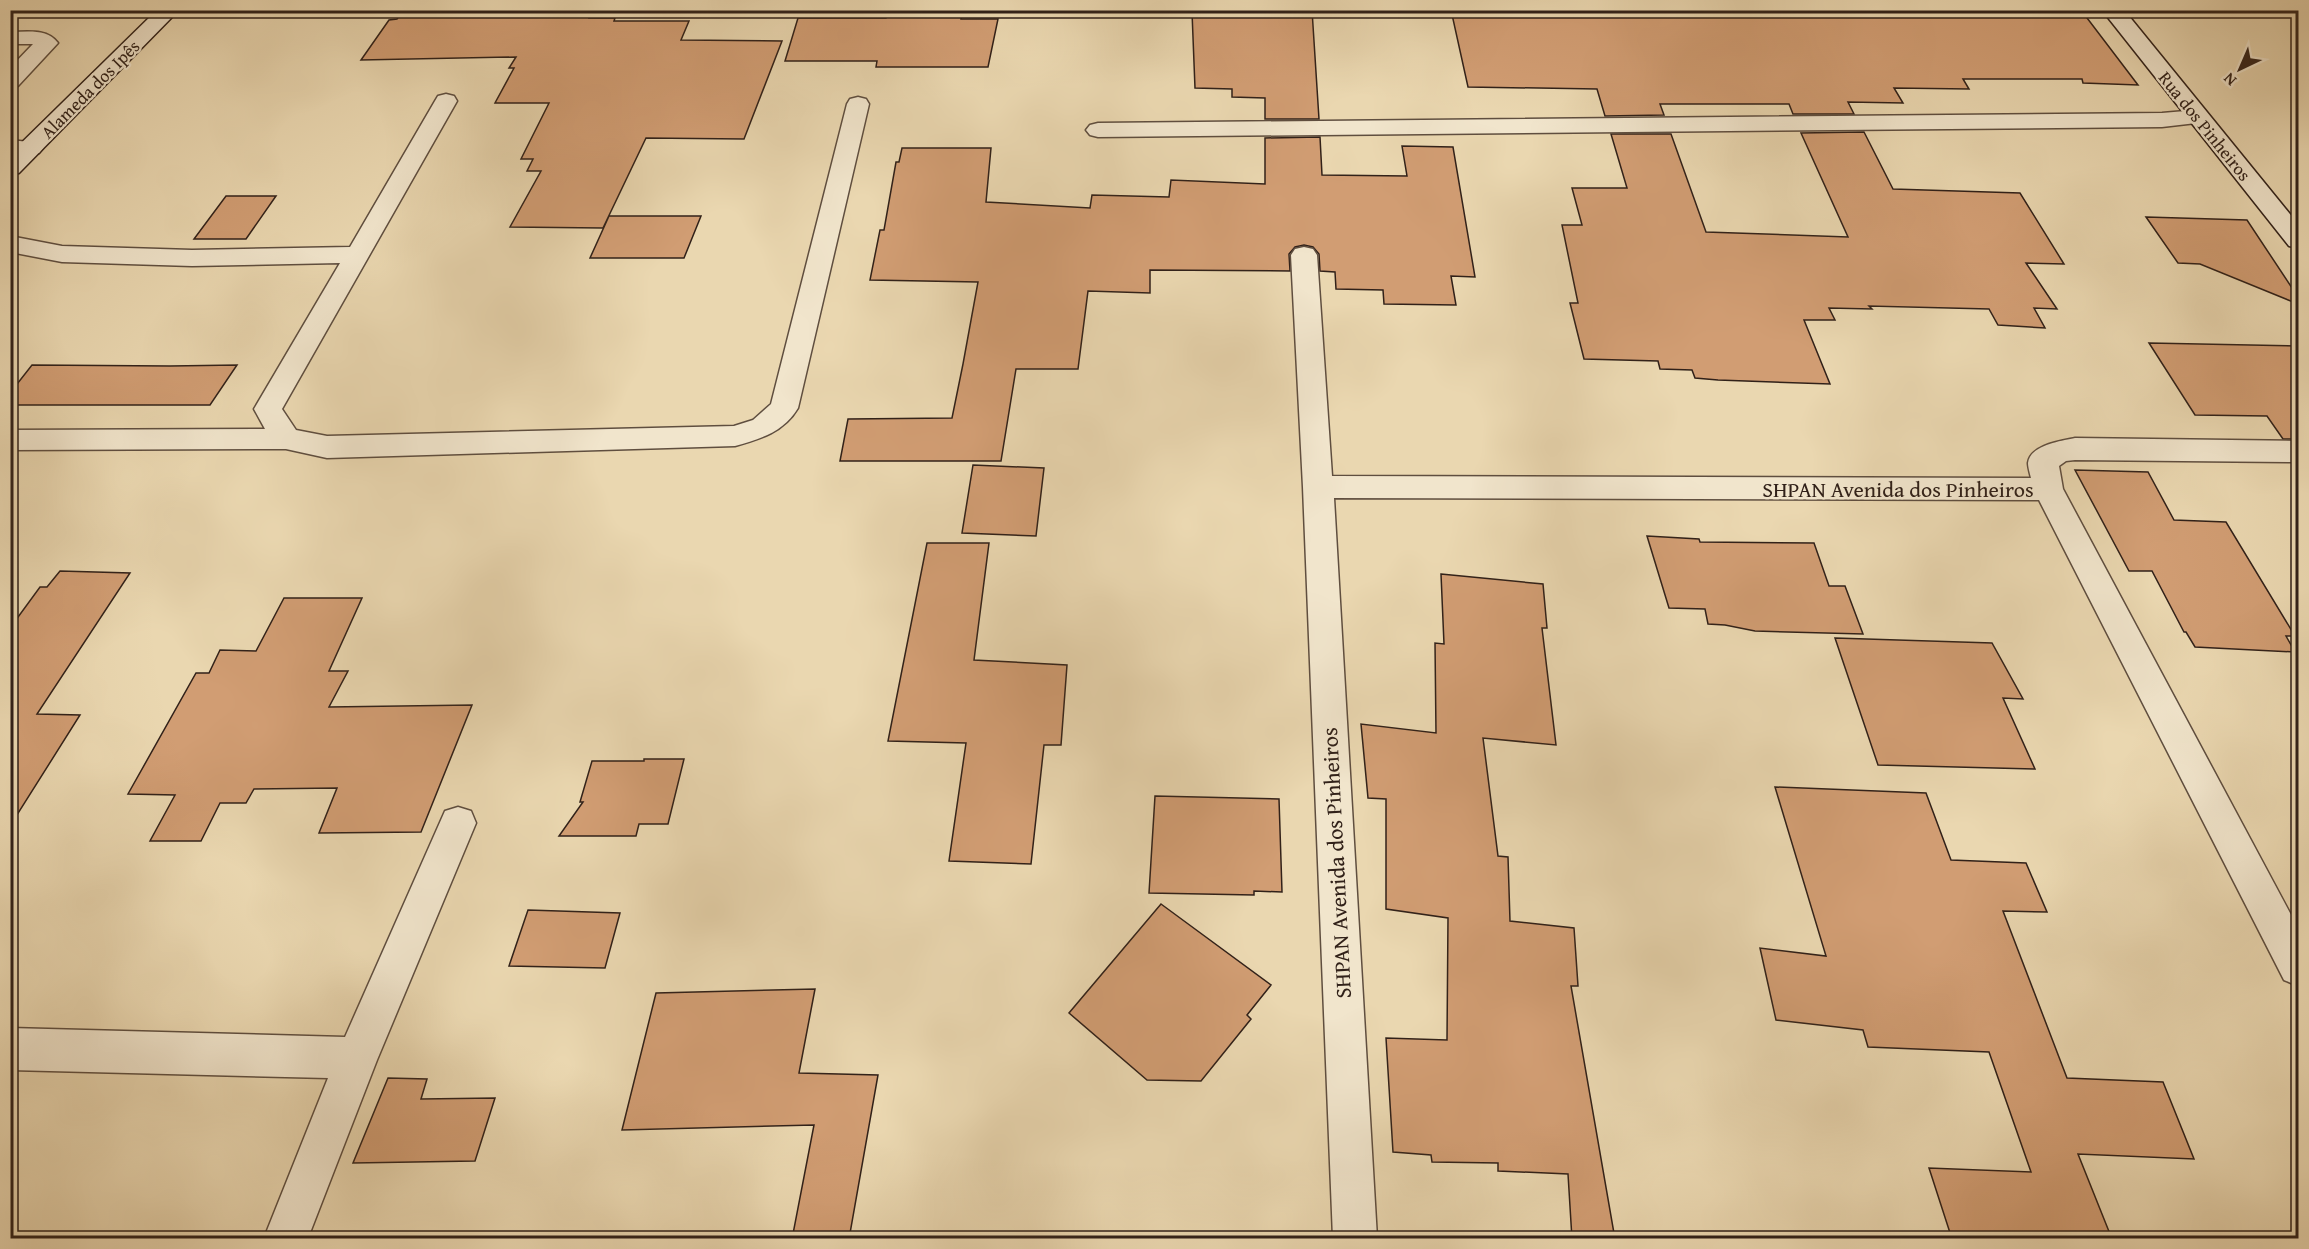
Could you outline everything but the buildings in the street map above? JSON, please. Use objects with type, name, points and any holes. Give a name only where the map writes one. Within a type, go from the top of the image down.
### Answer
[{"type":"street","name":"Alameda dos Ipês","points":[[10,168],[21,148],[169,10]]},
{"type":"street","name":"Rua dos Pinheiros","points":[[2112,10],[2298,240]]},
{"type":"street","points":[[10,38],[39,38],[46,43],[10,81]]},
{"type":"street","points":[[286,439],[268,409],[446,101]]},
{"type":"street","points":[[10,440],[286,439],[327,447],[735,436],[763,427],[784,408],[858,104]]},
{"type":"street","points":[[1098,130],[2126,120],[2197,117]]},
{"type":"street","points":[[10,243],[74,255],[192,258],[358,255]]},
{"type":"street","name":"SHPAN Avenida dos Pinheiros","points":[[1304,255],[1318,487],[1355,1239]]},
{"type":"street","points":[[2048,489],[2043,462],[2058,452],[2075,449],[2298,451]]},
{"type":"street","name":"SHPAN Avenida dos Pinheiros","points":[[1318,487],[2048,489],[2298,967]]},
{"type":"street","points":[[286,1239],[357,1058],[458,823]]},
{"type":"street","points":[[10,1049],[357,1058]]}]
